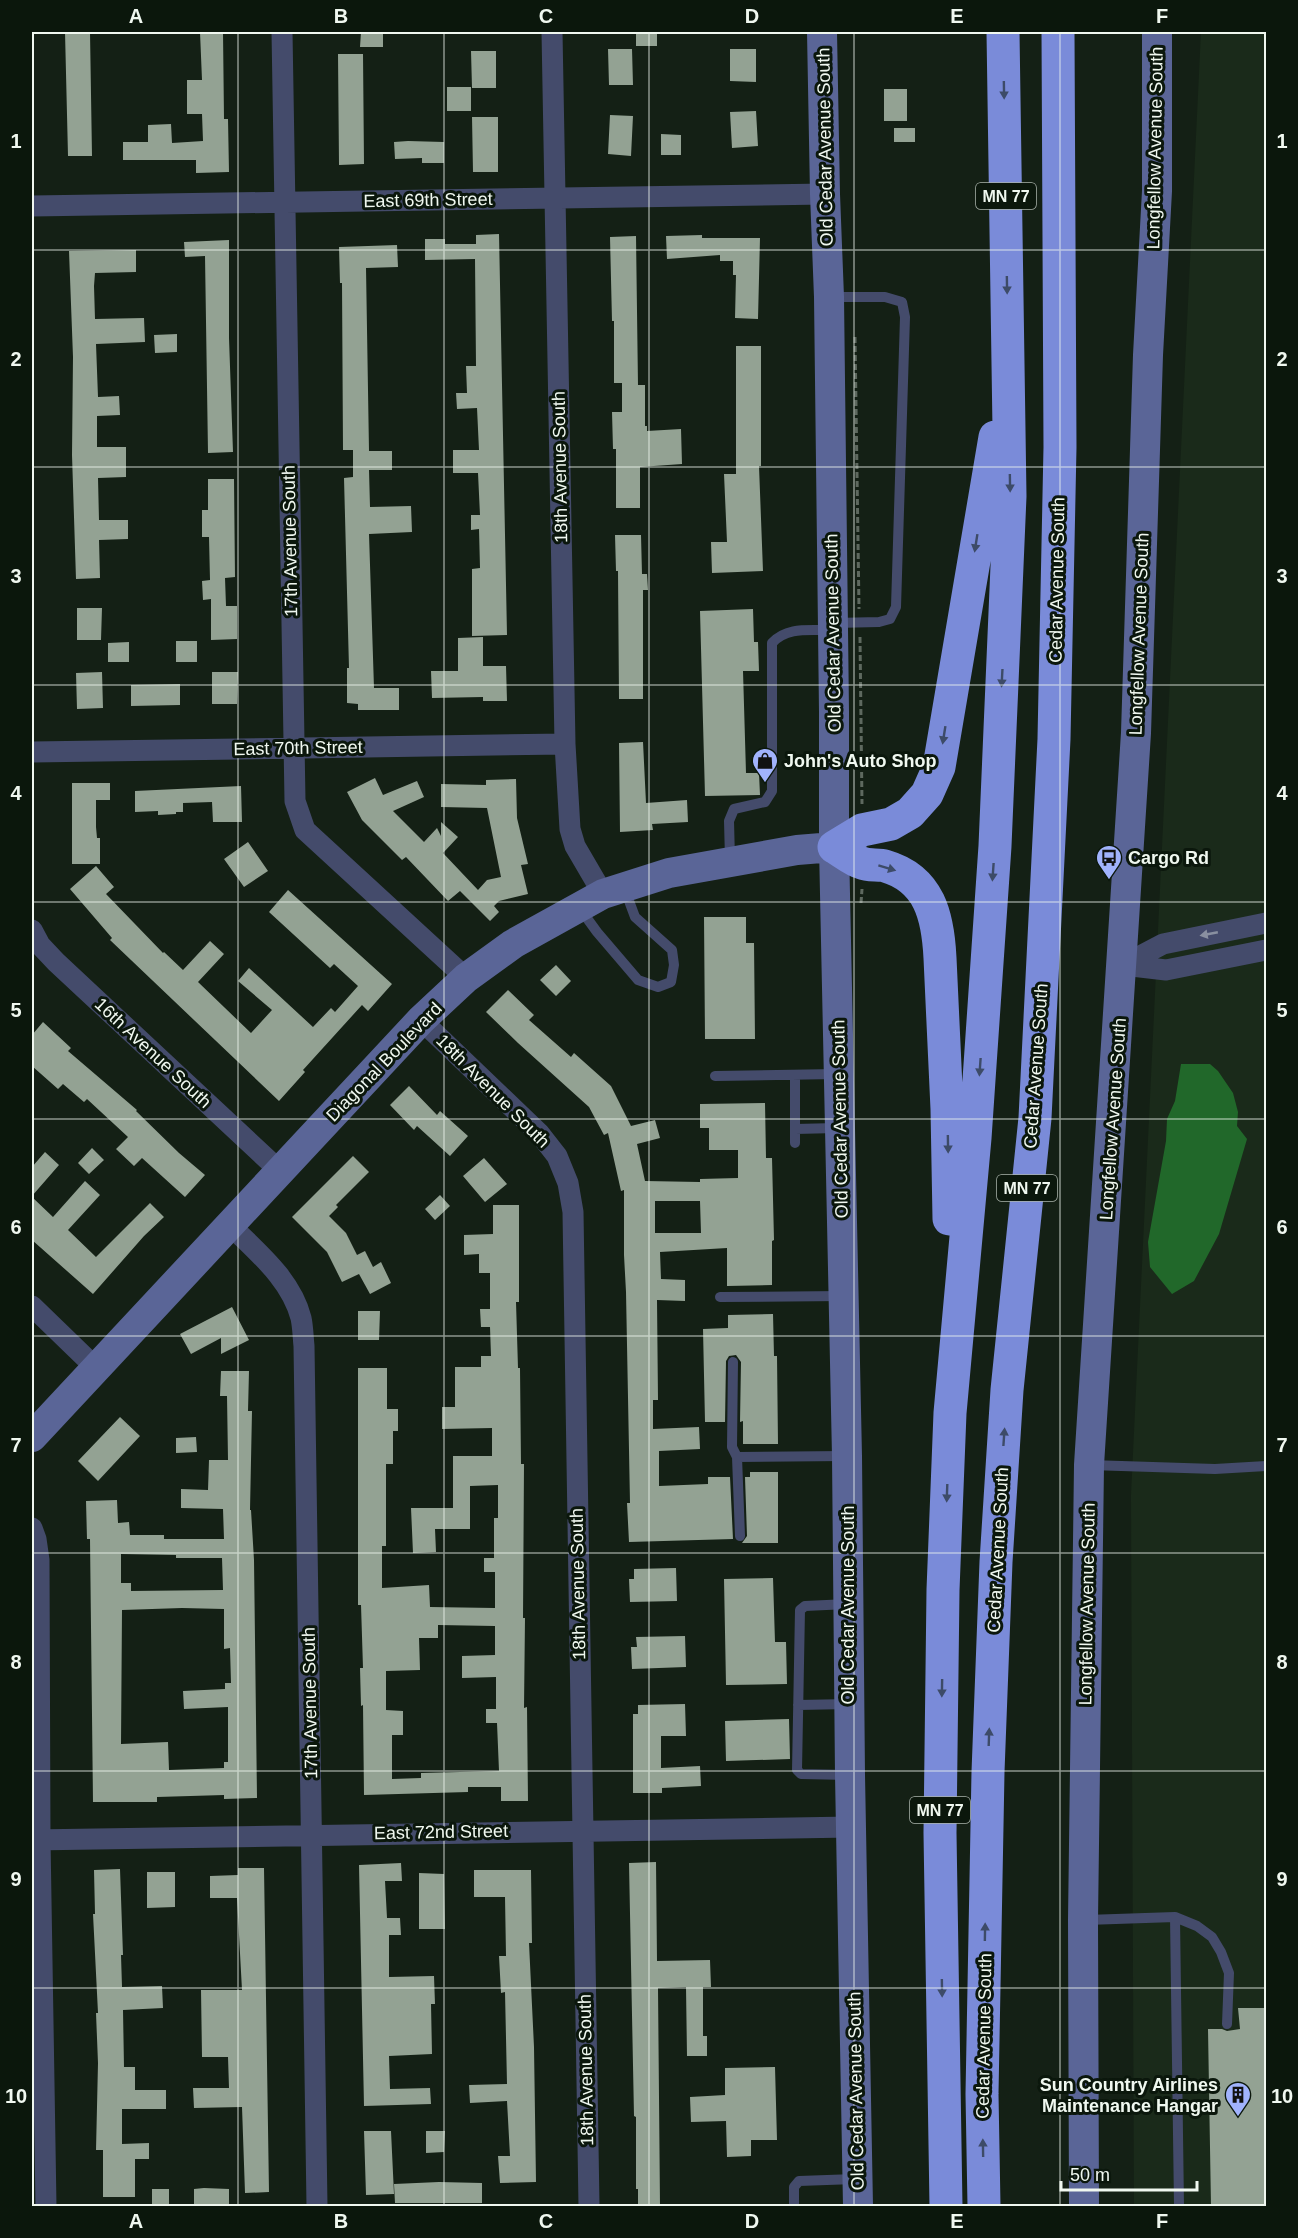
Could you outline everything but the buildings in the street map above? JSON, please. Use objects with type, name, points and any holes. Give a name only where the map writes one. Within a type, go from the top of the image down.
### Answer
[{"type":"highway","name":"MN 77","points":[[946,2206],[940,1833],[943,1590],[950,1413],[974,1149],[995,846],[1010,496],[1003,32]]},
{"type":"highway","name":"Cedar Avenue South","points":[[984,2206],[982,2094],[988,1784],[996,1562],[1007,1390],[1035,1118],[1054,739],[1060,447],[1058,32]]},
{"type":"highway","points":[[1058,169],[1073,103],[1077,32]]},
{"type":"highway","points":[[950,1413],[947,1109],[939,934],[929,899],[918,885],[903,874],[884,866],[863,864],[834,847],[862,830],[891,824],[910,813],[927,794],[939,767],[1008,361]]},
{"type":"street","name":"17th Avenue South","points":[[282,32],[295,801],[305,830],[466,978]]},
{"type":"street","name":"18th Avenue South","points":[[552,32],[565,744],[570,829],[575,846],[602,896]]},
{"type":"street","name":"Old Cedar Avenue South","points":[[822,32],[825,194],[830,297],[834,847],[847,1456],[858,2193]]},
{"type":"street","name":"Longfellow Avenue South","points":[[1084,2206],[1083,1920],[1089,1465],[1123,965],[1136,733],[1148,355],[1157,191],[1156,32]]},
{"type":"street","name":"East 69th Street","points":[[32,206],[825,194]]},
{"type":"street","name":"East 70th Street","points":[[32,752],[565,744]]},
{"type":"street","name":"Diagonal Boulevard","points":[[32,1437],[421,1020],[466,978],[513,944],[602,896],[669,873],[803,849],[834,847]]},
{"type":"street","points":[[1123,965],[1164,944],[1266,923]]},
{"type":"street","name":"16th Avenue South","points":[[32,930],[40,945],[56,962],[281,1172]]},
{"type":"street","points":[[1123,965],[1166,970],[1266,950]]},
{"type":"street","name":"18th Avenue South","points":[[421,1020],[539,1133],[557,1156],[568,1183],[573,1212],[589,2206]]},
{"type":"street","name":"17th Avenue South","points":[[230,1225],[273,1269],[290,1292],[301,1318],[304,1358],[317,2206]]},
{"type":"street","points":[[32,1306],[96,1368]]},
{"type":"street","points":[[32,1528],[39,1560],[36,1840],[46,2206]]},
{"type":"street","name":"East 72nd Street","points":[[36,1840],[582,1829],[851,1827]]},
{"type":"lane","points":[[730,863],[729,821],[734,809],[765,802],[772,791],[772,643],[780,635],[790,631],[890,619],[896,607],[905,317],[902,302],[885,297],[830,297]]},
{"type":"lane","points":[[602,896],[635,917],[672,950],[674,965],[671,982],[658,987],[638,980],[597,932],[602,896]]},
{"type":"lane","points":[[715,1076],[839,1074]]},
{"type":"lane","points":[[795,1075],[795,1143]]},
{"type":"lane","points":[[795,1129],[840,1128]]},
{"type":"lane","points":[[720,1297],[844,1296]]},
{"type":"lane","points":[[733,1362],[732,1447],[737,1457],[740,1536]]},
{"type":"lane","points":[[737,1457],[847,1456]]},
{"type":"lane","points":[[1089,1465],[1215,1469],[1266,1466]]},
{"type":"lane","points":[[848,1604],[805,1606],[801,1610],[797,1770],[801,1774],[850,1775]]},
{"type":"lane","points":[[798,1705],[849,1704]]},
{"type":"lane","points":[[1083,1920],[1175,1917],[1197,1926],[1212,1937],[1229,1972],[1227,2024]]},
{"type":"lane","points":[[1175,1917],[1179,2206]]},
{"type":"lane","points":[[794,2206],[794,2187],[800,2181],[858,2193]]},
{"type":"shaded area","points":[[1201,32],[1266,32],[1266,2206],[1134,2206],[1131,1495]]},
{"type":"shaded area","points":[[1181,1064],[1210,1064],[1218,1071],[1233,1093],[1238,1112],[1237,1126],[1247,1139],[1219,1234],[1194,1281],[1172,1294],[1150,1267],[1148,1242],[1166,1141],[1167,1119],[1175,1101]]},
{"type":"place","name":"John's Auto Shop","points":[[765,784]]},
{"type":"place","name":"Cargo Rd","points":[[1109,881]]},
{"type":"place","name":"Sun Country Airlines Maintenance Hangar","points":[[1238,2118]]}]
